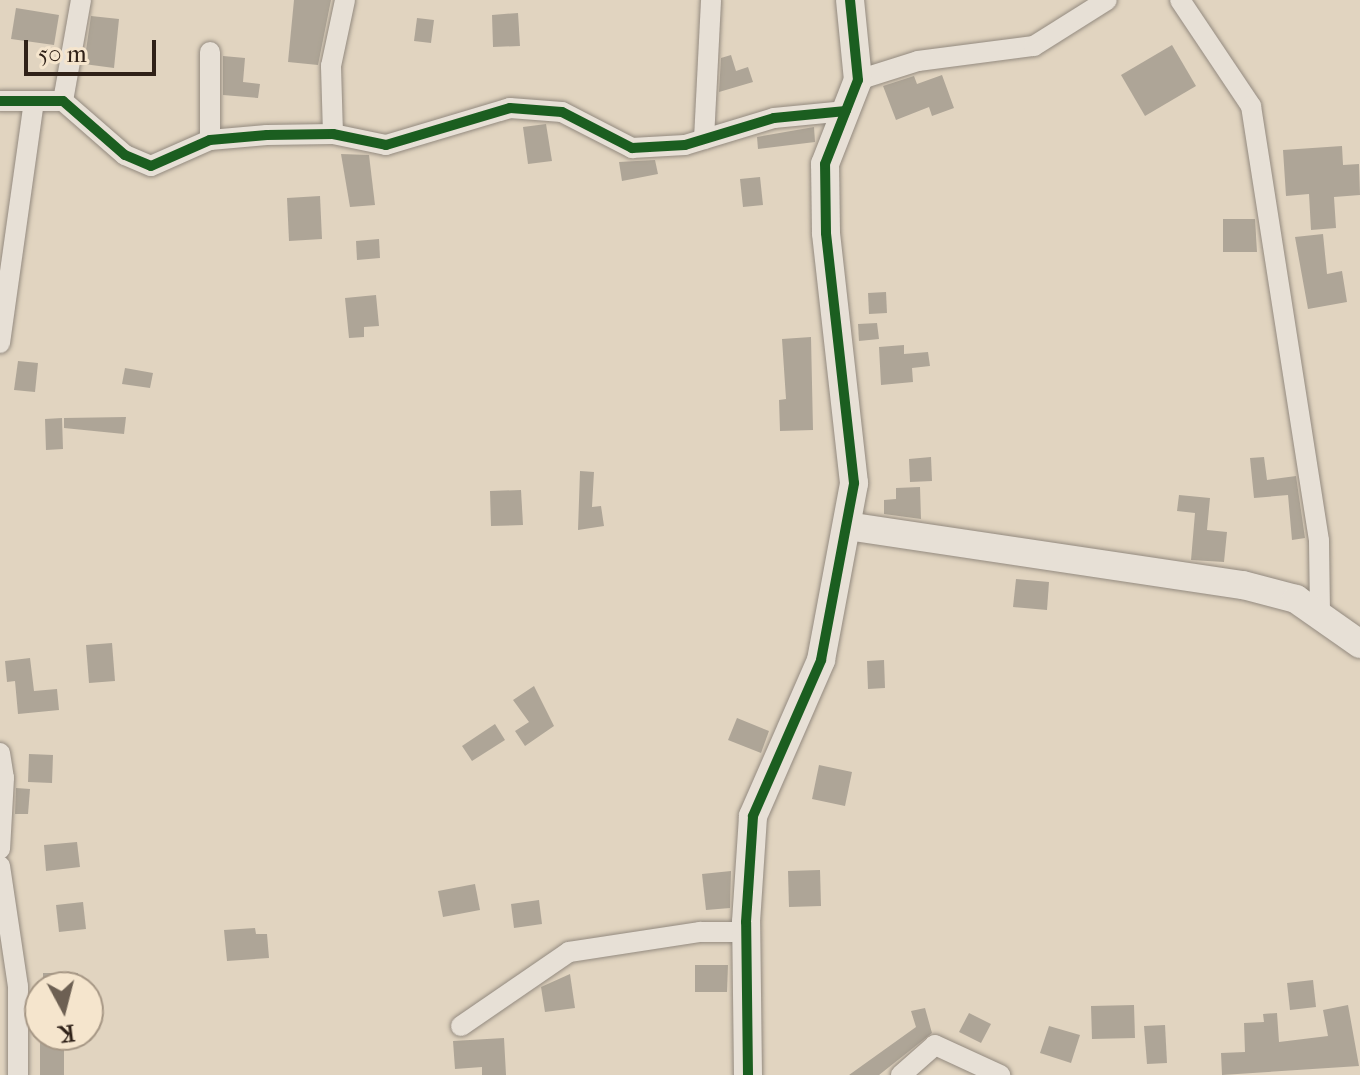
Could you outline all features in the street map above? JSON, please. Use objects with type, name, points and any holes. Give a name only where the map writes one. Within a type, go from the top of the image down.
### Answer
[{"type":"street","points":[[63,101],[81,0]]},
{"type":"street","points":[[333,134],[331,66],[345,0]]},
{"type":"street","points":[[704,139],[711,0]]},
{"type":"street","points":[[748,1075],[746,932],[753,816],[821,660],[854,483],[826,233],[825,164],[858,80],[850,0]]},
{"type":"street","points":[[858,80],[918,61],[1034,46],[1107,0]]},
{"type":"street","points":[[1180,0],[1251,106],[1319,541],[1320,616]]},
{"type":"street","points":[[210,52],[210,140]]},
{"type":"street","points":[[0,101],[63,101],[125,155],[151,166],[210,140],[333,134],[386,145],[510,108],[562,112],[632,148],[704,139],[774,118],[846,111]]},
{"type":"street","points":[[0,343],[34,101]]},
{"type":"street","points":[[847,526],[1243,585],[1296,599],[1360,644]]},
{"type":"street","points":[[0,753],[4,778],[0,849]]},
{"type":"street","points":[[0,866],[18,1075]]},
{"type":"street","points":[[461,1026],[569,952],[700,932],[746,932]]},
{"type":"street","points":[[901,1075],[935,1045],[1000,1075]]},
{"type":"building","points":[[294,0],[331,0],[318,65],[288,62]]},
{"type":"building","points":[[16,8],[59,15],[54,45],[11,39]]},
{"type":"building","points":[[518,13],[520,46],[493,47],[492,15]]},
{"type":"building","points":[[91,16],[119,19],[114,68],[84,64]]},
{"type":"building","points":[[417,18],[434,20],[431,43],[414,41]]},
{"type":"building","points":[[1172,45],[1196,86],[1145,116],[1121,75]]},
{"type":"building","points":[[731,55],[736,71],[748,67],[753,82],[719,92],[721,58]]},
{"type":"building","points":[[223,56],[245,58],[243,82],[260,84],[258,98],[223,95]]},
{"type":"building","points":[[942,75],[954,108],[932,116],[929,107],[896,120],[883,86],[914,76],[917,84]]},
{"type":"building","points":[[546,124],[552,161],[528,164],[523,127]]},
{"type":"building","points":[[814,127],[815,142],[758,149],[757,137]]},
{"type":"building","points":[[1342,146],[1343,165],[1359,164],[1360,195],[1334,197],[1336,228],[1311,230],[1309,194],[1286,196],[1283,150]]},
{"type":"building","points":[[341,154],[369,155],[375,205],[350,207]]},
{"type":"building","points":[[655,160],[658,174],[622,181],[619,162]]},
{"type":"building","points":[[760,177],[763,205],[743,207],[740,179]]},
{"type":"building","points":[[320,196],[322,239],[289,241],[287,198]]},
{"type":"building","points":[[1223,219],[1255,219],[1257,252],[1223,252]]},
{"type":"building","points":[[1323,234],[1327,274],[1342,271],[1347,302],[1308,309],[1295,237]]},
{"type":"building","points":[[379,239],[380,258],[357,260],[356,241]]},
{"type":"building","points":[[886,292],[887,313],[869,314],[868,293]]},
{"type":"building","points":[[376,295],[379,326],[364,327],[364,337],[349,338],[345,298]]},
{"type":"building","points":[[877,323],[879,339],[859,341],[858,324]]},
{"type":"building","points":[[811,337],[813,430],[780,431],[779,400],[786,399],[782,339]]},
{"type":"building","points":[[904,345],[904,354],[928,352],[930,366],[912,368],[913,382],[881,385],[879,347]]},
{"type":"building","points":[[18,361],[38,363],[35,392],[14,390]]},
{"type":"building","points":[[125,368],[153,373],[150,388],[122,384]]},
{"type":"building","points":[[126,417],[124,434],[64,428],[64,418]]},
{"type":"building","points":[[62,418],[63,449],[46,450],[45,419]]},
{"type":"building","points":[[931,457],[932,481],[910,482],[909,459]]},
{"type":"building","points":[[1264,457],[1267,480],[1296,476],[1305,538],[1292,540],[1288,495],[1254,498],[1250,458]]},
{"type":"building","points":[[580,471],[594,472],[592,507],[601,506],[604,526],[578,530]]},
{"type":"building","points":[[920,487],[921,519],[884,514],[884,500],[896,499],[896,488]]},
{"type":"building","points":[[521,490],[523,525],[491,526],[490,491]]},
{"type":"building","points":[[1179,495],[1210,498],[1207,530],[1227,532],[1224,562],[1191,560],[1195,513],[1177,511]]},
{"type":"building","points":[[1016,579],[1049,582],[1047,610],[1013,607]]},
{"type":"building","points":[[112,643],[115,681],[89,683],[86,645]]},
{"type":"building","points":[[30,658],[34,691],[57,689],[59,710],[18,714],[15,681],[7,682],[5,661]]},
{"type":"building","points":[[884,660],[885,688],[868,689],[867,661]]},
{"type":"building","points":[[534,686],[554,726],[525,746],[515,731],[529,722],[513,700]]},
{"type":"building","points":[[737,718],[769,731],[761,753],[728,740]]},
{"type":"building","points":[[495,724],[505,740],[472,761],[462,746]]},
{"type":"building","points":[[29,754],[53,755],[52,783],[28,782]]},
{"type":"building","points":[[819,765],[852,772],[845,806],[812,799]]},
{"type":"building","points":[[16,788],[30,789],[28,814],[15,814]]},
{"type":"building","points":[[77,842],[80,867],[46,871],[44,845]]},
{"type":"building","points":[[820,870],[821,906],[789,907],[788,871]]},
{"type":"building","points":[[731,871],[730,908],[706,910],[702,874]]},
{"type":"building","points":[[475,884],[480,910],[443,917],[438,891]]},
{"type":"building","points":[[539,900],[542,924],[514,928],[511,904]]},
{"type":"building","points":[[83,902],[86,929],[59,932],[56,905]]},
{"type":"building","points":[[255,928],[256,934],[267,934],[269,958],[227,961],[224,930]]},
{"type":"building","points":[[695,965],[728,965],[727,992],[695,992]]},
{"type":"building","points":[[570,974],[575,1008],[545,1012],[541,987]]},
{"type":"building","points":[[1313,980],[1316,1007],[1290,1010],[1287,983]]},
{"type":"building","points":[[1134,1005],[1135,1038],[1092,1039],[1091,1006]]},
{"type":"building","points":[[1348,1005],[1359,1066],[1222,1075],[1221,1053],[1245,1052],[1244,1023],[1264,1022],[1263,1014],[1277,1013],[1279,1042],[1328,1036],[1323,1010]]},
{"type":"building","points":[[925,1008],[932,1033],[879,1075],[849,1075],[916,1027],[911,1011]]},
{"type":"building","points":[[969,1013],[991,1024],[981,1043],[959,1032]]},
{"type":"building","points":[[1165,1025],[1167,1063],[1147,1064],[1144,1026]]},
{"type":"building","points":[[1049,1026],[1080,1035],[1071,1063],[1040,1053]]},
{"type":"building","points":[[504,1038],[506,1075],[482,1075],[482,1067],[455,1069],[453,1041]]},
{"type":"building","points":[[40,1051],[64,1051],[64,1075],[40,1075]]},
{"type":"cycle path","points":[[748,1075],[746,922],[753,816],[821,660],[854,483],[826,233],[825,164],[858,80],[850,0]]},
{"type":"cycle path","points":[[0,101],[63,101],[125,155],[151,166],[210,140],[333,134],[386,145],[510,108],[562,112],[632,148],[685,145],[774,118],[846,111]]}]
